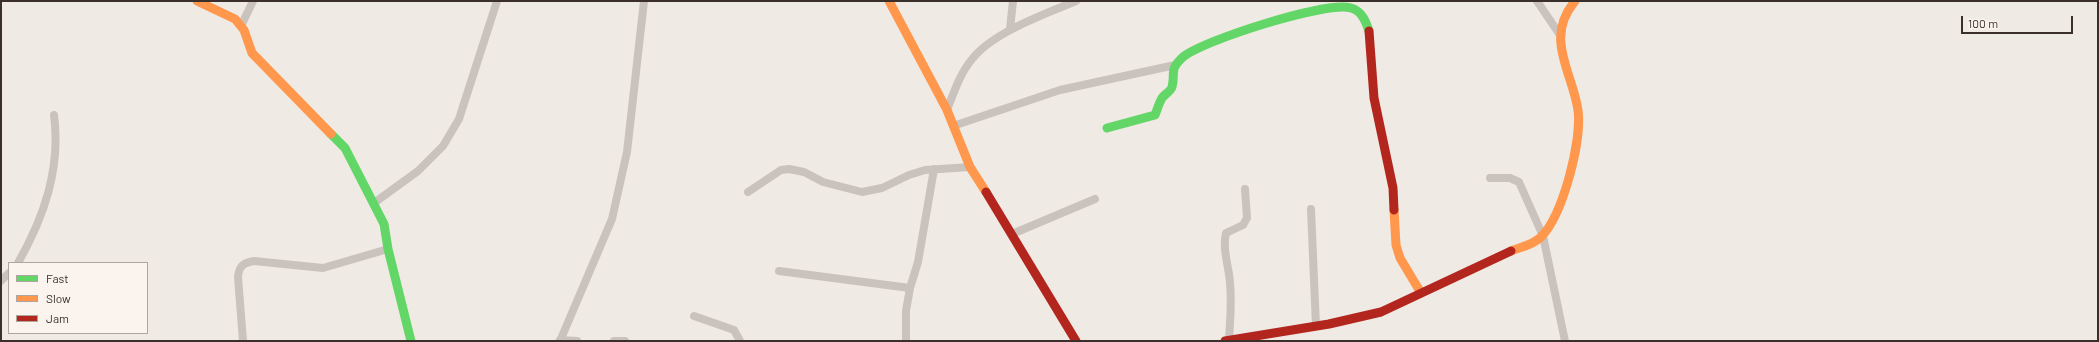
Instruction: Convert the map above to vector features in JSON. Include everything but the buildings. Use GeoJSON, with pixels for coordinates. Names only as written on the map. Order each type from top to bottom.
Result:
{"type":"FeatureCollection","features":[{"type":"Feature","properties":{"kind":"street"},"geometry":{"type":"LineString","coordinates":[[197,1],[235,19],[241,26],[252,53],[345,148],[384,224],[388,249],[411,341]]}},
{"type":"Feature","properties":{"kind":"street"},"geometry":{"type":"LineString","coordinates":[[241,26],[253,1]]}},
{"type":"Feature","properties":{"kind":"street"},"geometry":{"type":"LineString","coordinates":[[374,203],[418,171],[443,146],[459,119],[497,1]]}},
{"type":"Feature","properties":{"kind":"street"},"geometry":{"type":"LineString","coordinates":[[577,341],[560,340],[612,219],[627,152],[644,1]]}},
{"type":"Feature","properties":{"kind":"street"},"geometry":{"type":"LineString","coordinates":[[889,1],[947,110],[970,167],[1076,341]]}},
{"type":"Feature","properties":{"kind":"street"},"geometry":{"type":"LineString","coordinates":[[1010,29],[1013,1]]}},
{"type":"Feature","properties":{"kind":"street"},"geometry":{"type":"LineString","coordinates":[[947,110],[959,79],[972,58],[984,46],[1010,29],[1076,1]]}},
{"type":"Feature","properties":{"kind":"street"},"geometry":{"type":"LineString","coordinates":[[1537,1],[1560,36]]}},
{"type":"Feature","properties":{"kind":"street"},"geometry":{"type":"LineString","coordinates":[[1245,189],[1247,218],[1243,225],[1226,234],[1224,244],[1230,282],[1227,341],[1316,326],[1381,312],[1531,244],[1543,236],[1562,202],[1577,142],[1578,112],[1560,44],[1564,15],[1574,1]]}},
{"type":"Feature","properties":{"kind":"street"},"geometry":{"type":"LineString","coordinates":[[953,126],[1060,90],[1175,65],[1199,48],[1218,39],[1247,30],[1332,8],[1348,6],[1358,10],[1367,25],[1370,34],[1374,98],[1393,188],[1396,245],[1400,258],[1422,293]]}},
{"type":"Feature","properties":{"kind":"street"},"geometry":{"type":"LineString","coordinates":[[1107,128],[1155,115],[1162,97],[1172,88],[1172,71],[1175,65]]}},
{"type":"Feature","properties":{"kind":"street"},"geometry":{"type":"LineString","coordinates":[[19,262],[33,234],[50,189],[57,151],[54,116]]}},
{"type":"Feature","properties":{"kind":"street"},"geometry":{"type":"LineString","coordinates":[[748,192],[781,170],[789,169],[804,172],[823,182],[862,192],[882,188],[909,175],[934,169],[970,167]]}},
{"type":"Feature","properties":{"kind":"street"},"geometry":{"type":"LineString","coordinates":[[906,341],[906,311],[910,288],[918,262],[934,169]]}},
{"type":"Feature","properties":{"kind":"street"},"geometry":{"type":"LineString","coordinates":[[1490,178],[1510,178],[1518,182],[1543,236],[1565,341]]}},
{"type":"Feature","properties":{"kind":"street"},"geometry":{"type":"LineString","coordinates":[[1012,234],[1095,200]]}},
{"type":"Feature","properties":{"kind":"street"},"geometry":{"type":"LineString","coordinates":[[1311,209],[1316,326]]}},
{"type":"Feature","properties":{"kind":"street"},"geometry":{"type":"LineString","coordinates":[[242,341],[238,277],[239,268],[245,262],[254,261],[323,268],[388,249]]}},
{"type":"Feature","properties":{"kind":"street"},"geometry":{"type":"LineString","coordinates":[[779,271],[910,288]]}},
{"type":"Feature","properties":{"kind":"street"},"geometry":{"type":"LineString","coordinates":[[694,316],[734,330],[740,341]]}},
{"type":"Feature","properties":{"kind":"street"},"geometry":{"type":"LineString","coordinates":[[614,341],[625,341]]}},
{"type":"Feature","properties":{"kind":"traffic: fast"},"geometry":{"type":"LineString","coordinates":[[1107,128],[1155,115],[1162,98],[1171,88],[1174,69],[1183,57],[1215,41],[1239,32],[1292,16],[1337,7],[1355,9],[1361,14],[1369,31]]}},
{"type":"Feature","properties":{"kind":"traffic: fast"},"geometry":{"type":"LineString","coordinates":[[331,134],[345,148],[384,224],[388,249],[411,341]]}},
{"type":"Feature","properties":{"kind":"traffic: slow"},"geometry":{"type":"LineString","coordinates":[[197,1],[235,19],[244,30],[252,53],[331,134]]}},
{"type":"Feature","properties":{"kind":"traffic: slow"},"geometry":{"type":"LineString","coordinates":[[889,1],[947,110],[970,167],[986,192]]}},
{"type":"Feature","properties":{"kind":"traffic: slow"},"geometry":{"type":"LineString","coordinates":[[1511,251],[1538,240],[1549,226],[1557,212],[1574,158],[1577,140],[1578,110],[1566,68],[1561,41],[1562,28],[1566,15],[1575,1]]}},
{"type":"Feature","properties":{"kind":"traffic: slow"},"geometry":{"type":"LineString","coordinates":[[1394,210],[1396,245],[1400,258],[1421,293]]}},
{"type":"Feature","properties":{"kind":"traffic: jam"},"geometry":{"type":"LineString","coordinates":[[1369,31],[1374,98],[1393,188],[1394,210]]}},
{"type":"Feature","properties":{"kind":"traffic: jam"},"geometry":{"type":"LineString","coordinates":[[986,192],[1076,341]]}},
{"type":"Feature","properties":{"kind":"traffic: jam"},"geometry":{"type":"LineString","coordinates":[[1225,341],[1329,324],[1381,312],[1511,251]]}}]}
